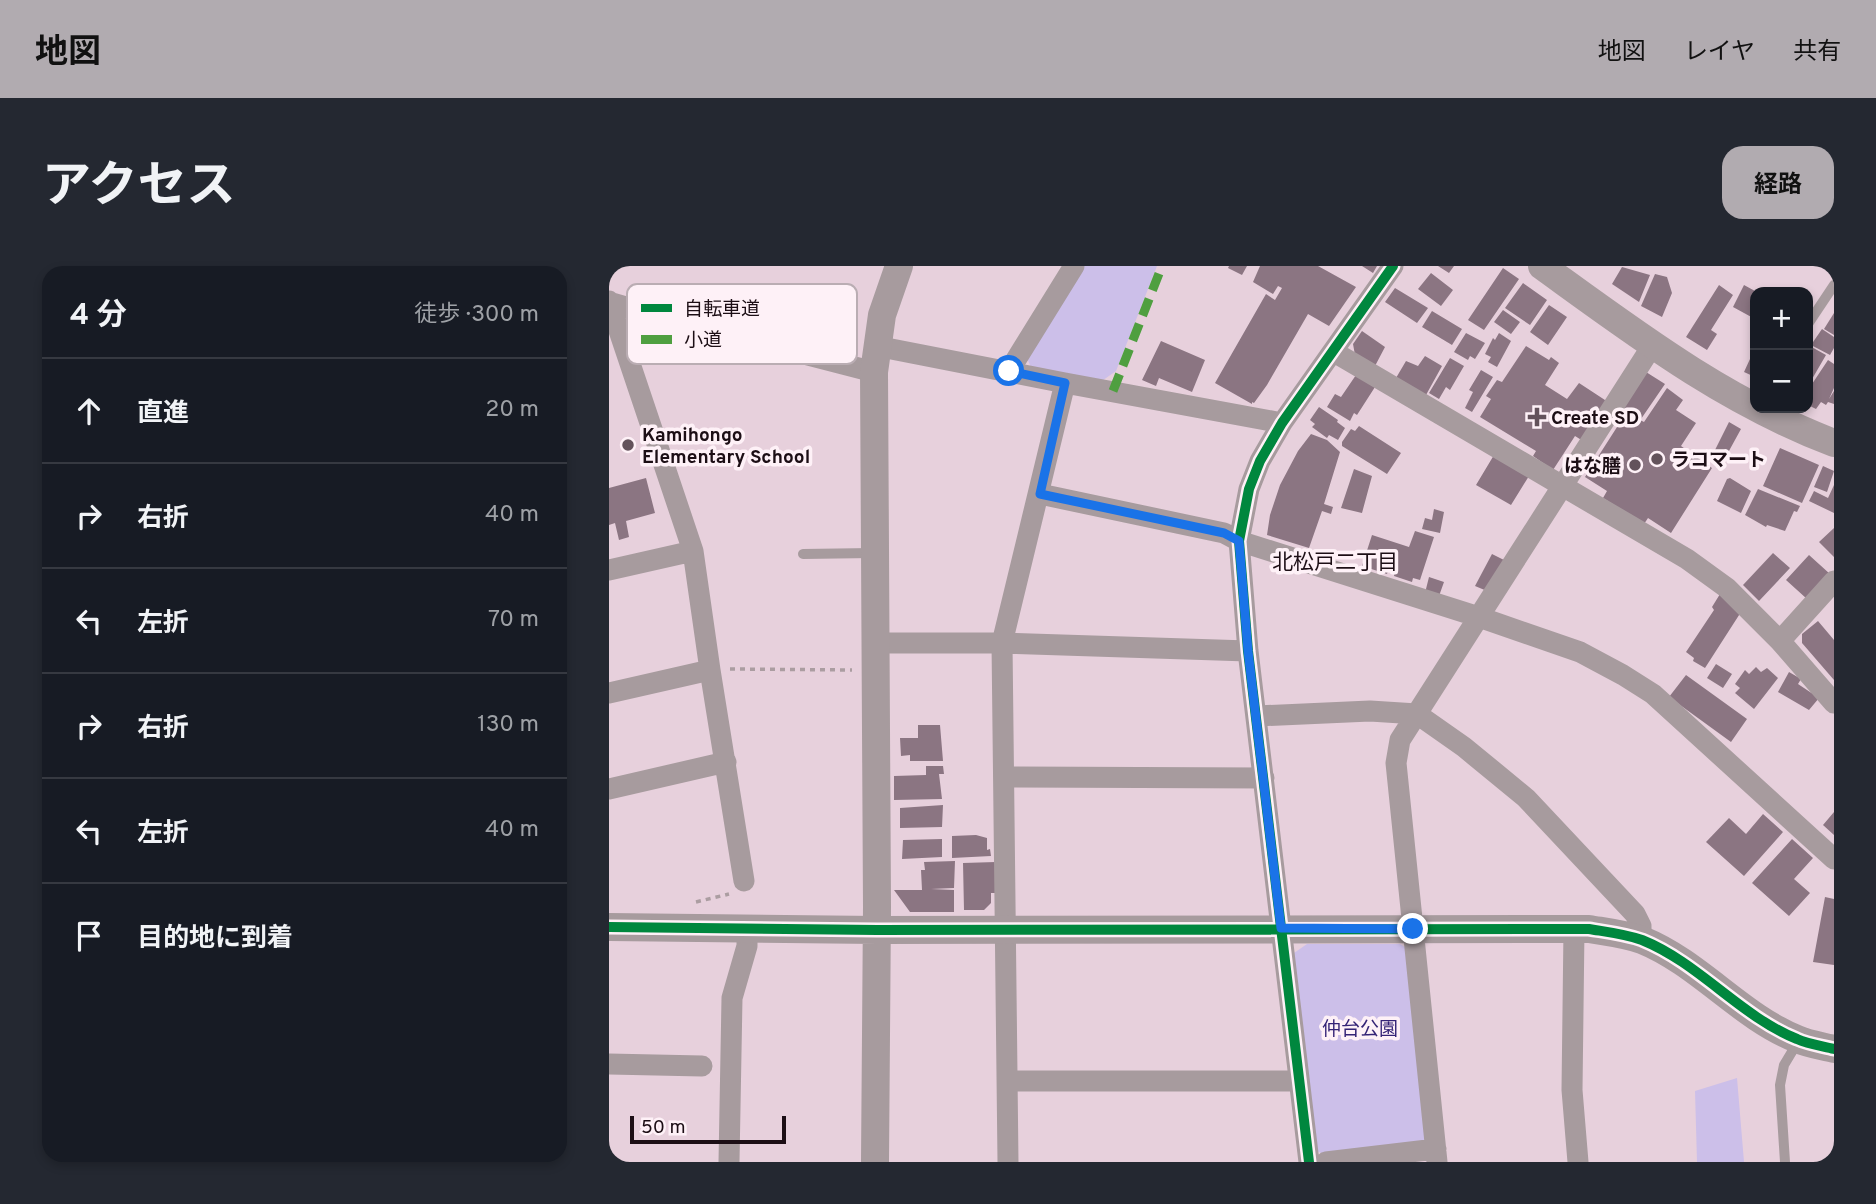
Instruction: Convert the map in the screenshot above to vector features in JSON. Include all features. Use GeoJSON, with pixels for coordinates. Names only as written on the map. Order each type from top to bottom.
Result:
{"type":"FeatureCollection","features":[{"type":"Feature","properties":{"kind":"street"},"geometry":{"type":"LineString","coordinates":[[875,1162],[875,359],[882,315],[899,266]]}},
{"type":"Feature","properties":{"kind":"street"},"geometry":{"type":"LineString","coordinates":[[1009,371],[1074,266]]}},
{"type":"Feature","properties":{"kind":"street"},"geometry":{"type":"LineString","coordinates":[[1309,1162],[1248,651],[1239,541],[1249,489],[1260,461],[1282,423],[1394,266]]}},
{"type":"Feature","properties":{"kind":"street"},"geometry":{"type":"LineString","coordinates":[[1542,266],[1652,346],[1725,393],[1750,405]]}},
{"type":"Feature","properties":{"kind":"street"},"geometry":{"type":"LineString","coordinates":[[609,302],[627,307]]}},
{"type":"Feature","properties":{"kind":"street"},"geometry":{"type":"LineString","coordinates":[[609,302],[627,355]]}},
{"type":"Feature","properties":{"kind":"street"},"geometry":{"type":"LineString","coordinates":[[1326,1162],[1436,1156],[1396,764],[1400,740],[1652,346]]}},
{"type":"Feature","properties":{"kind":"street"},"geometry":{"type":"LineString","coordinates":[[1334,352],[1687,559],[1727,588],[1780,641],[1834,703]]}},
{"type":"Feature","properties":{"kind":"street"},"geometry":{"type":"LineString","coordinates":[[857,356],[1009,371],[1282,423]]}},
{"type":"Feature","properties":{"kind":"street"},"geometry":{"type":"LineString","coordinates":[[630,364],[694,551],[726,762],[738,887]]}},
{"type":"Feature","properties":{"kind":"street"},"geometry":{"type":"LineString","coordinates":[[1008,1162],[1002,643],[1065,383]]}},
{"type":"Feature","properties":{"kind":"street"},"geometry":{"type":"LineString","coordinates":[[1767,413],[1834,443]]}},
{"type":"Feature","properties":{"kind":"street"},"geometry":{"type":"LineString","coordinates":[[1040,494],[1224,533],[1239,541],[1580,652],[1623,674],[1653,694],[1834,859]]}},
{"type":"Feature","properties":{"kind":"street"},"geometry":{"type":"LineString","coordinates":[[609,570],[694,551]]}},
{"type":"Feature","properties":{"kind":"street"},"geometry":{"type":"LineString","coordinates":[[1780,641],[1834,581]]}},
{"type":"Feature","properties":{"kind":"street"},"geometry":{"type":"LineString","coordinates":[[876,643],[1002,643],[1248,651]]}},
{"type":"Feature","properties":{"kind":"street"},"geometry":{"type":"LineString","coordinates":[[609,693],[710,670]]}},
{"type":"Feature","properties":{"kind":"street"},"geometry":{"type":"LineString","coordinates":[[1257,716],[1370,711],[1417,713],[1526,798],[1635,914],[1641,926],[1641,940]]}},
{"type":"Feature","properties":{"kind":"street"},"geometry":{"type":"LineString","coordinates":[[609,789],[726,762]]}},
{"type":"Feature","properties":{"kind":"street"},"geometry":{"type":"LineString","coordinates":[[1004,777],[1264,778]]}},
{"type":"Feature","properties":{"kind":"street"},"geometry":{"type":"LineString","coordinates":[[609,927],[877,930],[1574,929],[1620,934],[1663,950],[1770,1026],[1799,1040],[1834,1049]]}},
{"type":"Feature","properties":{"kind":"street"},"geometry":{"type":"LineString","coordinates":[[729,1162],[732,998],[747,946],[747,928]]}},
{"type":"Feature","properties":{"kind":"street"},"geometry":{"type":"LineString","coordinates":[[1574,929],[1571,1090],[1578,1162]]}},
{"type":"Feature","properties":{"kind":"street"},"geometry":{"type":"LineString","coordinates":[[609,1064],[702,1066]]}},
{"type":"Feature","properties":{"kind":"street"},"geometry":{"type":"LineString","coordinates":[[1008,1082],[1298,1081]]}},
{"type":"Feature","properties":{"kind":"lane"},"geometry":{"type":"LineString","coordinates":[[1813,316],[1834,285]]}},
{"type":"Feature","properties":{"kind":"lane"},"geometry":{"type":"LineString","coordinates":[[803,554],[875,554]]}},
{"type":"Feature","properties":{"kind":"lane"},"geometry":{"type":"LineString","coordinates":[[1785,1162],[1780,1085],[1784,1065],[1799,1040]]}},
{"type":"Feature","properties":{"kind":"path"},"geometry":{"type":"LineString","coordinates":[[746,669],[847,670]]}},
{"type":"Feature","properties":{"kind":"path"},"geometry":{"type":"LineString","coordinates":[[693,903],[738,887]]}},
{"type":"Feature","properties":{"kind":"green space"},"geometry":{"type":"Polygon","coordinates":[[[1084,266],[1157,266],[1116,371],[1099,383],[1032,370],[1027,358],[1084,266]]]}},
{"type":"Feature","properties":{"kind":"green space","name":"仲台公園"},"geometry":{"type":"Polygon","coordinates":[[[1307,944],[1400,944],[1408,949],[1430,1136],[1423,1144],[1327,1156],[1317,1151],[1294,953],[1307,944]]]}},
{"type":"Feature","properties":{"kind":"green space"},"geometry":{"type":"Polygon","coordinates":[[[1737,1078],[1744,1162],[1697,1162],[1695,1091],[1737,1078]]]}},
{"type":"Feature","properties":{"kind":"building"},"geometry":{"type":"Polygon","coordinates":[[[1247,266],[1242,275],[1228,268],[1247,266]]]}},
{"type":"Feature","properties":{"kind":"building"},"geometry":{"type":"Polygon","coordinates":[[[1260,266],[1318,266],[1356,287],[1329,326],[1308,314],[1267,385],[1252,404],[1215,383],[1266,294],[1275,300],[1282,288],[1278,286],[1273,294],[1253,282],[1260,266]]]}},
{"type":"Feature","properties":{"kind":"building"},"geometry":{"type":"Polygon","coordinates":[[[1362,266],[1377,266],[1373,273],[1362,266]]]}},
{"type":"Feature","properties":{"kind":"building"},"geometry":{"type":"Polygon","coordinates":[[[1438,266],[1454,266],[1449,273],[1438,266]]]}},
{"type":"Feature","properties":{"kind":"building"},"geometry":{"type":"Polygon","coordinates":[[[1622,267],[1650,275],[1639,302],[1612,284],[1622,267]]]}},
{"type":"Feature","properties":{"kind":"building"},"geometry":{"type":"Polygon","coordinates":[[[1503,268],[1519,279],[1484,330],[1468,320],[1503,268]]]}},
{"type":"Feature","properties":{"kind":"building"},"geometry":{"type":"Polygon","coordinates":[[[1431,273],[1453,290],[1441,306],[1418,289],[1431,273]]]}},
{"type":"Feature","properties":{"kind":"building"},"geometry":{"type":"Polygon","coordinates":[[[1655,274],[1667,277],[1672,293],[1662,317],[1641,306],[1655,274]]]}},
{"type":"Feature","properties":{"kind":"building"},"geometry":{"type":"Polygon","coordinates":[[[1523,283],[1547,300],[1530,325],[1505,308],[1523,283]]]}},
{"type":"Feature","properties":{"kind":"building"},"geometry":{"type":"Polygon","coordinates":[[[1719,285],[1733,295],[1711,330],[1717,334],[1707,350],[1686,337],[1719,285]]]}},
{"type":"Feature","properties":{"kind":"building"},"geometry":{"type":"Polygon","coordinates":[[[1744,285],[1750,288],[1750,316],[1733,307],[1744,285]]]}},
{"type":"Feature","properties":{"kind":"building"},"geometry":{"type":"Polygon","coordinates":[[[1395,288],[1428,308],[1417,323],[1385,302],[1395,288]]]}},
{"type":"Feature","properties":{"kind":"building"},"geometry":{"type":"Polygon","coordinates":[[[1549,305],[1567,317],[1548,345],[1530,332],[1549,305]]]}},
{"type":"Feature","properties":{"kind":"building"},"geometry":{"type":"Polygon","coordinates":[[[1503,310],[1520,322],[1511,334],[1494,322],[1503,310]]]}},
{"type":"Feature","properties":{"kind":"building"},"geometry":{"type":"Polygon","coordinates":[[[1432,311],[1462,329],[1452,345],[1422,327],[1432,311]]]}},
{"type":"Feature","properties":{"kind":"building"},"geometry":{"type":"Polygon","coordinates":[[[1834,313],[1834,335],[1824,329],[1834,313]]]}},
{"type":"Feature","properties":{"kind":"building"},"geometry":{"type":"Polygon","coordinates":[[[1822,329],[1834,337],[1834,348],[1830,355],[1813,346],[1822,329]]]}},
{"type":"Feature","properties":{"kind":"building"},"geometry":{"type":"Polygon","coordinates":[[[1362,331],[1385,347],[1375,366],[1355,355],[1353,344],[1362,331]]]}},
{"type":"Feature","properties":{"kind":"building"},"geometry":{"type":"Polygon","coordinates":[[[1466,333],[1485,343],[1475,359],[1470,356],[1468,360],[1454,352],[1466,333]]]}},
{"type":"Feature","properties":{"kind":"building"},"geometry":{"type":"Polygon","coordinates":[[[1499,333],[1511,341],[1497,367],[1488,362],[1491,357],[1485,354],[1493,338],[1495,340],[1499,333]]]}},
{"type":"Feature","properties":{"kind":"building"},"geometry":{"type":"Polygon","coordinates":[[[1161,341],[1205,360],[1192,392],[1159,378],[1156,386],[1142,380],[1161,341]]]}},
{"type":"Feature","properties":{"kind":"building"},"geometry":{"type":"Polygon","coordinates":[[[1526,346],[1559,363],[1545,385],[1567,399],[1579,383],[1608,402],[1583,441],[1575,436],[1553,470],[1533,456],[1536,451],[1480,417],[1491,399],[1486,396],[1497,380],[1502,382],[1526,346]]]}},
{"type":"Feature","properties":{"kind":"building"},"geometry":{"type":"Polygon","coordinates":[[[1813,348],[1826,355],[1813,377],[1813,348]]]}},
{"type":"Feature","properties":{"kind":"building"},"geometry":{"type":"Polygon","coordinates":[[[1425,356],[1442,366],[1426,395],[1396,378],[1406,361],[1418,366],[1425,356]]]}},
{"type":"Feature","properties":{"kind":"building"},"geometry":{"type":"Polygon","coordinates":[[[1450,358],[1464,366],[1450,390],[1446,387],[1439,399],[1429,393],[1450,358]]]}},
{"type":"Feature","properties":{"kind":"building"},"geometry":{"type":"Polygon","coordinates":[[[1750,359],[1750,375],[1744,372],[1750,359]]]}},
{"type":"Feature","properties":{"kind":"building"},"geometry":{"type":"Polygon","coordinates":[[[1828,360],[1834,364],[1834,388],[1829,399],[1834,391],[1834,404],[1828,402],[1826,405],[1821,402],[1816,409],[1813,408],[1813,382],[1828,360]]]}},
{"type":"Feature","properties":{"kind":"building"},"geometry":{"type":"Polygon","coordinates":[[[1481,370],[1493,377],[1472,412],[1465,408],[1473,392],[1469,390],[1481,370]]]}},
{"type":"Feature","properties":{"kind":"building"},"geometry":{"type":"Polygon","coordinates":[[[1646,372],[1665,384],[1641,419],[1623,407],[1646,372]]]}},
{"type":"Feature","properties":{"kind":"building"},"geometry":{"type":"Polygon","coordinates":[[[1356,375],[1375,387],[1350,421],[1327,407],[1335,394],[1341,397],[1356,375]]]}},
{"type":"Feature","properties":{"kind":"building"},"geometry":{"type":"Polygon","coordinates":[[[1667,388],[1683,400],[1676,410],[1696,423],[1681,446],[1712,468],[1671,533],[1648,518],[1644,524],[1603,498],[1607,491],[1585,477],[1626,413],[1644,422],[1667,388]]]}},
{"type":"Feature","properties":{"kind":"building"},"geometry":{"type":"Polygon","coordinates":[[[1319,407],[1345,428],[1338,440],[1329,435],[1327,438],[1312,427],[1315,424],[1310,420],[1319,407]]]}},
{"type":"Feature","properties":{"kind":"building"},"geometry":{"type":"Polygon","coordinates":[[[1729,422],[1741,429],[1724,460],[1713,454],[1729,422]]]}},
{"type":"Feature","properties":{"kind":"building"},"geometry":{"type":"Polygon","coordinates":[[[1359,426],[1401,453],[1387,474],[1342,446],[1351,429],[1355,431],[1359,426]]]}},
{"type":"Feature","properties":{"kind":"building"},"geometry":{"type":"Polygon","coordinates":[[[1311,434],[1327,440],[1340,452],[1324,504],[1333,507],[1331,514],[1322,511],[1309,548],[1267,535],[1270,515],[1280,485],[1298,451],[1311,434]]]}},
{"type":"Feature","properties":{"kind":"building"},"geometry":{"type":"Polygon","coordinates":[[[1780,448],[1819,465],[1802,503],[1763,486],[1780,448]]]}},
{"type":"Feature","properties":{"kind":"building"},"geometry":{"type":"Polygon","coordinates":[[[1494,455],[1529,476],[1511,505],[1476,485],[1494,455]]]}},
{"type":"Feature","properties":{"kind":"building"},"geometry":{"type":"Polygon","coordinates":[[[1823,466],[1834,471],[1827,492],[1814,487],[1823,466]]]}},
{"type":"Feature","properties":{"kind":"building"},"geometry":{"type":"Polygon","coordinates":[[[1354,469],[1372,476],[1362,513],[1341,508],[1354,469]]]}},
{"type":"Feature","properties":{"kind":"building"},"geometry":{"type":"Polygon","coordinates":[[[646,478],[655,513],[626,521],[629,537],[619,540],[615,523],[609,525],[609,488],[646,478]]]}},
{"type":"Feature","properties":{"kind":"building"},"geometry":{"type":"Polygon","coordinates":[[[1730,478],[1751,491],[1741,513],[1717,501],[1727,479],[1730,478]]]}},
{"type":"Feature","properties":{"kind":"building"},"geometry":{"type":"Polygon","coordinates":[[[1834,485],[1834,513],[1809,501],[1814,491],[1828,498],[1834,485]]]}},
{"type":"Feature","properties":{"kind":"building"},"geometry":{"type":"Polygon","coordinates":[[[1758,489],[1800,506],[1797,512],[1794,511],[1785,531],[1767,525],[1766,527],[1745,515],[1758,489]]]}},
{"type":"Feature","properties":{"kind":"building"},"geometry":{"type":"Polygon","coordinates":[[[1434,509],[1444,512],[1440,533],[1422,529],[1425,518],[1432,520],[1434,509]]]}},
{"type":"Feature","properties":{"kind":"building"},"geometry":{"type":"Polygon","coordinates":[[[1834,528],[1834,557],[1819,542],[1834,528]]]}},
{"type":"Feature","properties":{"kind":"building"},"geometry":{"type":"Polygon","coordinates":[[[1415,531],[1434,537],[1420,580],[1413,578],[1412,582],[1394,576],[1395,569],[1389,567],[1387,574],[1362,566],[1372,535],[1409,547],[1415,531]]]}},
{"type":"Feature","properties":{"kind":"building"},"geometry":{"type":"Polygon","coordinates":[[[1773,553],[1790,568],[1759,601],[1743,585],[1773,553]]]}},
{"type":"Feature","properties":{"kind":"building"},"geometry":{"type":"Polygon","coordinates":[[[1492,554],[1504,560],[1487,591],[1475,586],[1492,554]]]}},
{"type":"Feature","properties":{"kind":"building"},"geometry":{"type":"Polygon","coordinates":[[[1809,555],[1830,574],[1807,599],[1786,580],[1809,555]]]}},
{"type":"Feature","properties":{"kind":"building"},"geometry":{"type":"Polygon","coordinates":[[[1429,577],[1444,582],[1439,596],[1425,593],[1429,577]]]}},
{"type":"Feature","properties":{"kind":"building"},"geometry":{"type":"Polygon","coordinates":[[[1720,594],[1741,612],[1705,668],[1693,661],[1694,658],[1686,652],[1714,610],[1712,607],[1720,594]]]}},
{"type":"Feature","properties":{"kind":"building"},"geometry":{"type":"Polygon","coordinates":[[[1818,621],[1834,640],[1834,680],[1802,643],[1802,634],[1818,621]]]}},
{"type":"Feature","properties":{"kind":"building"},"geometry":{"type":"Polygon","coordinates":[[[1716,664],[1732,674],[1723,688],[1707,678],[1716,664]]]}},
{"type":"Feature","properties":{"kind":"building"},"geometry":{"type":"Polygon","coordinates":[[[1756,667],[1761,672],[1767,668],[1778,678],[1754,709],[1735,693],[1740,688],[1735,684],[1745,670],[1749,674],[1756,667]]]}},
{"type":"Feature","properties":{"kind":"building"},"geometry":{"type":"Polygon","coordinates":[[[1789,672],[1801,679],[1798,684],[1819,698],[1809,710],[1778,692],[1789,672]]]}},
{"type":"Feature","properties":{"kind":"building"},"geometry":{"type":"Polygon","coordinates":[[[1686,675],[1747,719],[1731,742],[1669,697],[1686,675]]]}},
{"type":"Feature","properties":{"kind":"building"},"geometry":{"type":"Polygon","coordinates":[[[918,725],[940,725],[943,761],[910,761],[910,755],[901,756],[900,738],[918,738],[918,725]]]}},
{"type":"Feature","properties":{"kind":"building"},"geometry":{"type":"Polygon","coordinates":[[[926,766],[943,766],[944,774],[939,774],[942,799],[894,800],[894,776],[926,775],[926,766]]]}},
{"type":"Feature","properties":{"kind":"building"},"geometry":{"type":"Polygon","coordinates":[[[943,805],[942,827],[900,828],[900,808],[943,805]]]}},
{"type":"Feature","properties":{"kind":"building"},"geometry":{"type":"Polygon","coordinates":[[[1834,812],[1834,835],[1823,825],[1834,812]]]}},
{"type":"Feature","properties":{"kind":"building"},"geometry":{"type":"Polygon","coordinates":[[[1763,814],[1783,832],[1744,876],[1706,842],[1729,818],[1746,834],[1763,814]]]}},
{"type":"Feature","properties":{"kind":"building"},"geometry":{"type":"Polygon","coordinates":[[[976,835],[987,838],[987,850],[990,849],[991,856],[952,858],[952,836],[976,835]]]}},
{"type":"Feature","properties":{"kind":"building"},"geometry":{"type":"Polygon","coordinates":[[[942,839],[942,857],[902,859],[903,840],[942,839]]]}},
{"type":"Feature","properties":{"kind":"building"},"geometry":{"type":"Polygon","coordinates":[[[1792,839],[1813,858],[1794,879],[1810,893],[1789,916],[1752,883],[1792,839]]]}},
{"type":"Feature","properties":{"kind":"building"},"geometry":{"type":"Polygon","coordinates":[[[955,861],[954,888],[931,889],[954,890],[954,912],[910,912],[894,890],[922,890],[921,870],[925,870],[924,862],[955,861]]]}},
{"type":"Feature","properties":{"kind":"building"},"geometry":{"type":"Polygon","coordinates":[[[996,862],[995,893],[991,893],[991,903],[984,910],[964,910],[963,863],[996,862]]]}},
{"type":"Feature","properties":{"kind":"building"},"geometry":{"type":"Polygon","coordinates":[[[1825,897],[1834,899],[1834,965],[1813,962],[1825,897]]]}},
{"type":"Feature","properties":{"kind":"marked path"},"geometry":{"type":"LineString","coordinates":[[1113,391],[1162,266]]}},
{"type":"Feature","properties":{"kind":"cycle path"},"geometry":{"type":"LineString","coordinates":[[1309,1162],[1248,651],[1239,541],[1249,489],[1260,461],[1282,423],[1393,266]]}},
{"type":"Feature","properties":{"kind":"cycle path"},"geometry":{"type":"LineString","coordinates":[[609,927],[877,930],[1589,929],[1636,938],[1663,950],[1776,1029],[1801,1041],[1834,1049]]}},
{"type":"Feature","properties":{"kind":"place","name":"Create SD"},"geometry":{"type":"Point","coordinates":[1537,417]}},
{"type":"Feature","properties":{"kind":"place","name":"Kamihongo Elementary School"},"geometry":{"type":"Point","coordinates":[628,445]}},
{"type":"Feature","properties":{"kind":"place","name":"ラコマート"},"geometry":{"type":"Point","coordinates":[1657,459]}},
{"type":"Feature","properties":{"kind":"place","name":"はな膳"},"geometry":{"type":"Point","coordinates":[1635,465]}},
{"type":"Feature","properties":{"kind":"district","name":"北松戸二丁目"},"geometry":{"type":"Point","coordinates":[1335,562]}},
{"type":"Feature","properties":{"kind":"route"},"geometry":{"type":"LineString","coordinates":[[1009,371],[1065,383],[1040,494],[1224,533],[1239,541],[1248,651],[1281,928],[1413,929]]}}]}
